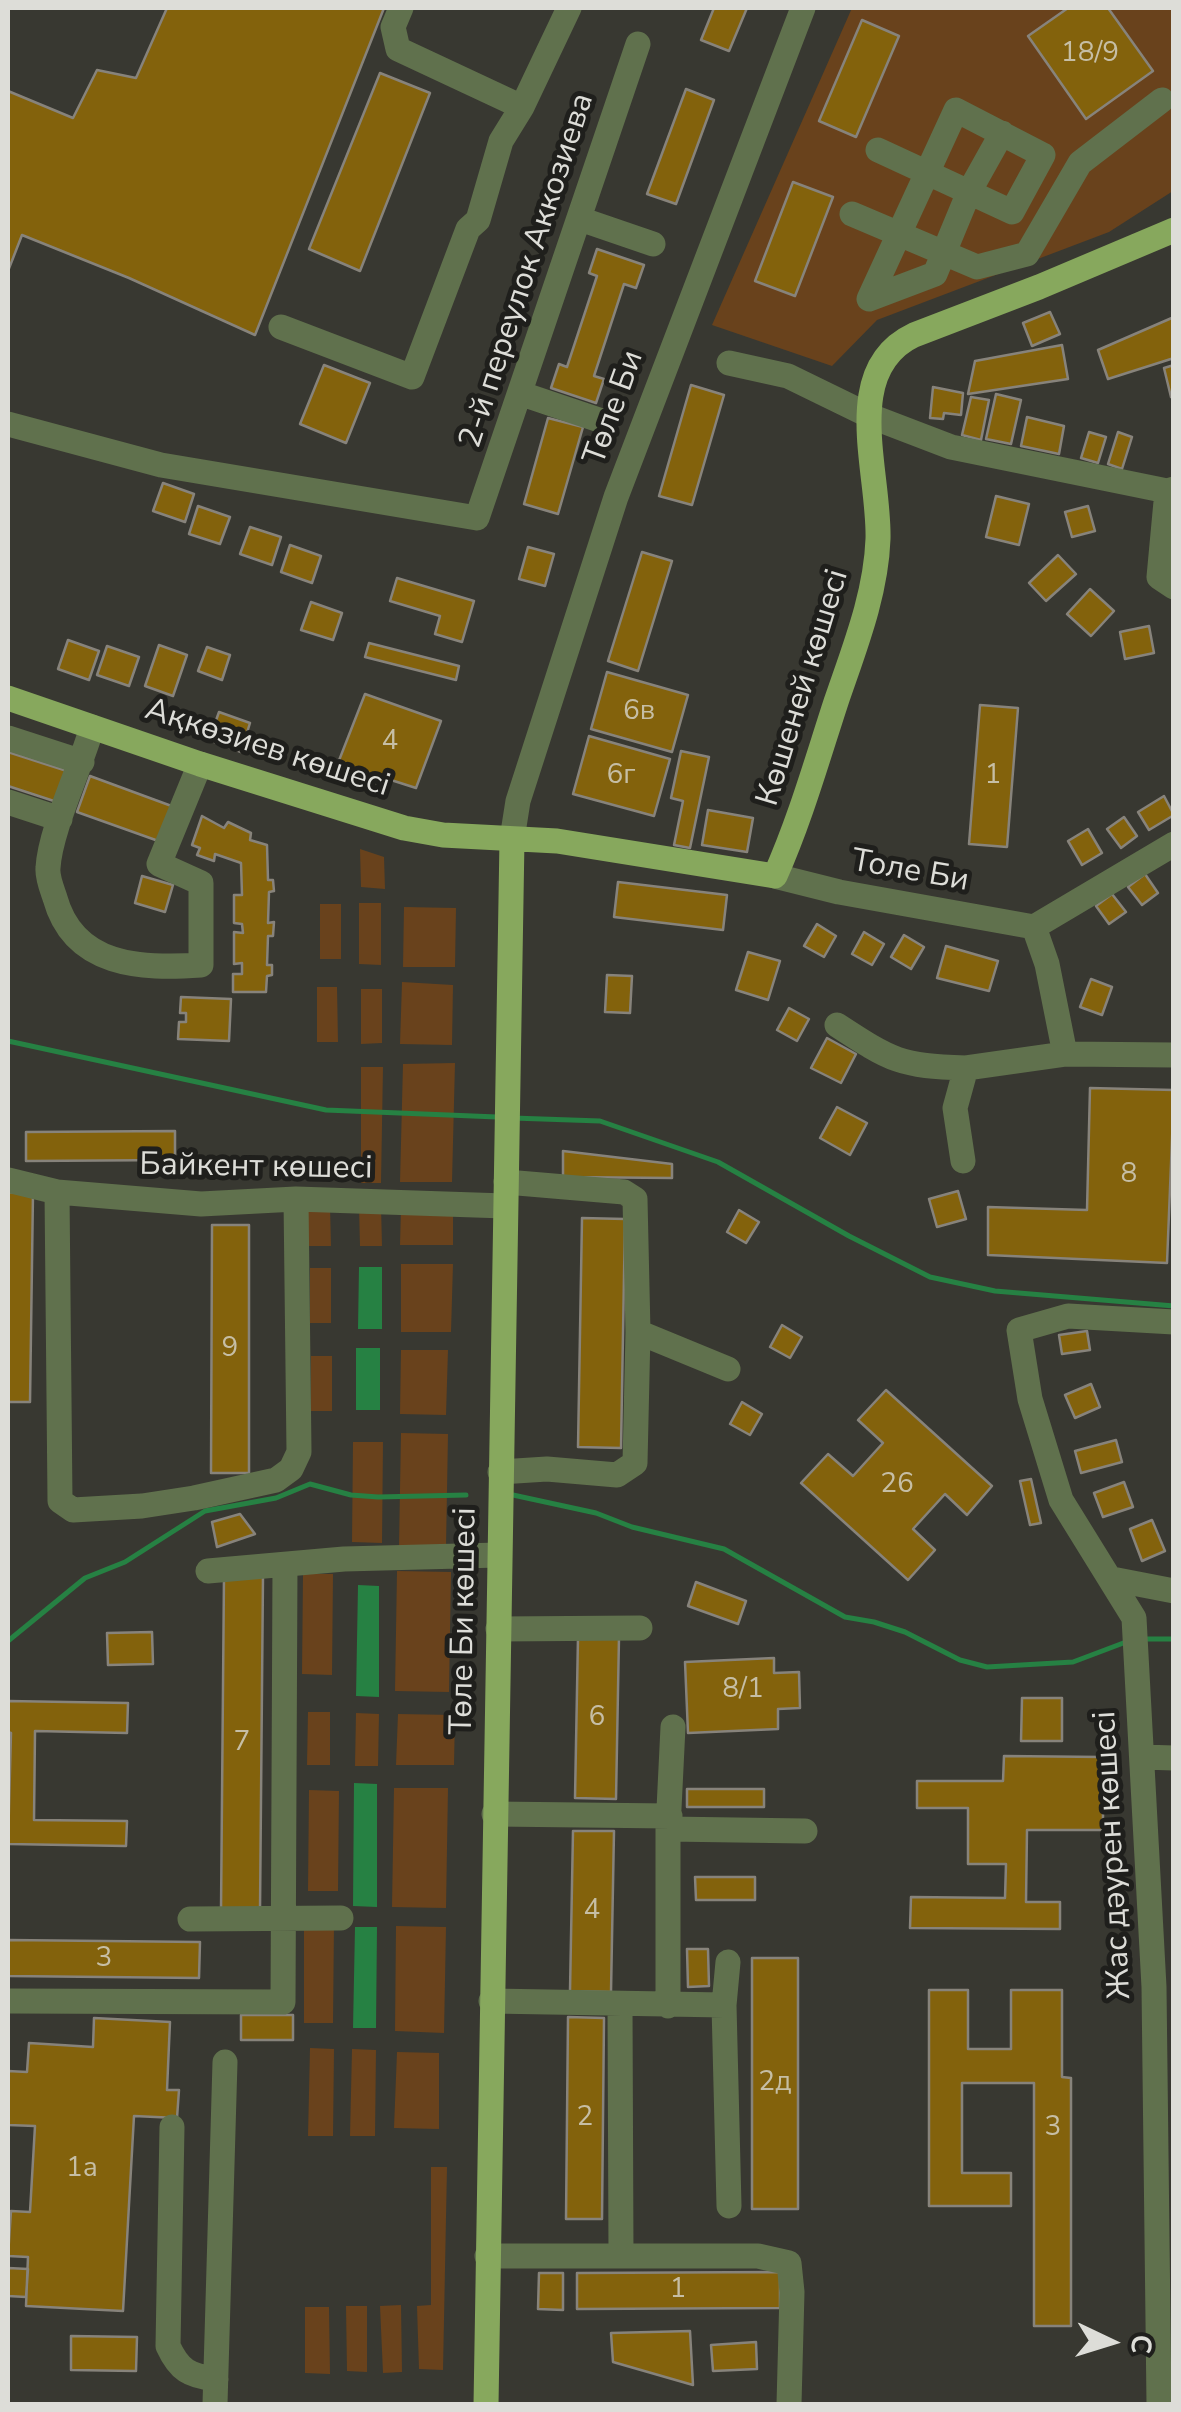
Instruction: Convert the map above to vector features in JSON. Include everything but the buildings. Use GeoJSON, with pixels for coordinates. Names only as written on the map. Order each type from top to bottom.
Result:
{"type":"FeatureCollection","features":[{"type":"Feature","properties":{"kind":"main road","name":"Көшеней көшесі"},"geometry":{"type":"LineString","coordinates":[[774,876],[792,838],[860,632],[878,560],[879,510],[870,416],[870,389],[877,367],[897,343],[1174,230]]}},
{"type":"Feature","properties":{"kind":"main road","name":"Ақкөзиев көшесі"},"geometry":{"type":"LineString","coordinates":[[8,698],[404,828],[443,835],[557,842],[774,876]]}},
{"type":"Feature","properties":{"kind":"main road","name":"Төле Би көшесі"},"geometry":{"type":"LineString","coordinates":[[486,2404],[512,839]]}},
{"type":"Feature","properties":{"kind":"street"},"geometry":{"type":"LineString","coordinates":[[400,8],[393,27],[398,49],[522,107]]}},
{"type":"Feature","properties":{"kind":"street"},"geometry":{"type":"LineString","coordinates":[[281,326],[412,377],[468,229],[478,220],[502,141],[569,8]]}},
{"type":"Feature","properties":{"kind":"street","name":"Төле Би"},"geometry":{"type":"LineString","coordinates":[[512,839],[518,801],[616,497],[803,8]]}},
{"type":"Feature","properties":{"kind":"street","name":"2-й переулок Аккозиева"},"geometry":{"type":"LineString","coordinates":[[8,424],[161,465],[478,518],[638,44]]}},
{"type":"Feature","properties":{"kind":"street"},"geometry":{"type":"LineString","coordinates":[[852,214],[976,267],[1027,254],[1080,164],[1162,100]]}},
{"type":"Feature","properties":{"kind":"street"},"geometry":{"type":"LineString","coordinates":[[878,150],[929,173],[969,192],[1012,212],[1044,155],[956,110],[929,173],[869,299],[935,274],[969,192],[1002,134]]}},
{"type":"Feature","properties":{"kind":"street"},"geometry":{"type":"LineString","coordinates":[[580,219],[653,244]]}},
{"type":"Feature","properties":{"kind":"street"},"geometry":{"type":"LineString","coordinates":[[1027,254],[1039,288]]}},
{"type":"Feature","properties":{"kind":"street"},"geometry":{"type":"LineString","coordinates":[[729,363],[788,376],[870,416],[952,447],[1170,490],[1159,577],[1174,587]]}},
{"type":"Feature","properties":{"kind":"street"},"geometry":{"type":"LineString","coordinates":[[522,394],[606,422]]}},
{"type":"Feature","properties":{"kind":"street"},"geometry":{"type":"LineString","coordinates":[[92,727],[47,870],[62,921],[100,956],[157,968],[202,965],[201,883],[159,864],[200,764]]}},
{"type":"Feature","properties":{"kind":"street"},"geometry":{"type":"LineString","coordinates":[[8,738],[82,762]]}},
{"type":"Feature","properties":{"kind":"street"},"geometry":{"type":"LineString","coordinates":[[8,802],[60,819]]}},
{"type":"Feature","properties":{"kind":"street"},"geometry":{"type":"LineString","coordinates":[[1064,1054],[1047,964],[1034,927],[1174,844]]}},
{"type":"Feature","properties":{"kind":"street","name":"Толе Би"},"geometry":{"type":"LineString","coordinates":[[774,876],[839,892],[1034,927]]}},
{"type":"Feature","properties":{"kind":"street"},"geometry":{"type":"LineString","coordinates":[[838,1025],[888,1058],[921,1067],[966,1068],[1064,1054],[1174,1055]]}},
{"type":"Feature","properties":{"kind":"street"},"geometry":{"type":"LineString","coordinates":[[963,1161],[955,1108],[966,1068]]}},
{"type":"Feature","properties":{"kind":"street","name":"Байкент көшесі"},"geometry":{"type":"LineString","coordinates":[[8,1180],[57,1192],[201,1204],[624,1192],[635,1199],[638,1332]]}},
{"type":"Feature","properties":{"kind":"street"},"geometry":{"type":"LineString","coordinates":[[57,1192],[60,1501],[73,1510],[194,1498],[276,1480],[290,1469],[299,1452],[296,1199]]}},
{"type":"Feature","properties":{"kind":"street","name":"Жас дәурен көшесі"},"geometry":{"type":"LineString","coordinates":[[1159,2404],[1164,1988],[1142,1757],[1134,1618],[1061,1500],[1030,1398],[1019,1330],[1068,1316],[1174,1322]]}},
{"type":"Feature","properties":{"kind":"street"},"geometry":{"type":"LineString","coordinates":[[500,1472],[547,1469],[618,1474],[635,1462],[638,1332],[728,1369]]}},
{"type":"Feature","properties":{"kind":"street"},"geometry":{"type":"LineString","coordinates":[[208,1571],[344,1559],[499,1555]]}},
{"type":"Feature","properties":{"kind":"street"},"geometry":{"type":"LineString","coordinates":[[8,2001],[283,2002],[286,1564]]}},
{"type":"Feature","properties":{"kind":"street"},"geometry":{"type":"LineString","coordinates":[[1112,1579],[1174,1590]]}},
{"type":"Feature","properties":{"kind":"street"},"geometry":{"type":"LineString","coordinates":[[1116,1607],[1132,1674]]}},
{"type":"Feature","properties":{"kind":"street"},"geometry":{"type":"LineString","coordinates":[[498,1629],[640,1628]]}},
{"type":"Feature","properties":{"kind":"street"},"geometry":{"type":"LineString","coordinates":[[668,2006],[673,1727]]}},
{"type":"Feature","properties":{"kind":"street"},"geometry":{"type":"LineString","coordinates":[[1142,1757],[1174,1758]]}},
{"type":"Feature","properties":{"kind":"street"},"geometry":{"type":"LineString","coordinates":[[494,1814],[805,1831]]}},
{"type":"Feature","properties":{"kind":"street"},"geometry":{"type":"LineString","coordinates":[[190,1919],[341,1918]]}},
{"type":"Feature","properties":{"kind":"street"},"geometry":{"type":"LineString","coordinates":[[728,1962],[724,2006],[730,2206]]}},
{"type":"Feature","properties":{"kind":"street"},"geometry":{"type":"LineString","coordinates":[[491,2001],[724,2006]]}},
{"type":"Feature","properties":{"kind":"street"},"geometry":{"type":"LineString","coordinates":[[620,2005],[622,2256]]}},
{"type":"Feature","properties":{"kind":"street"},"geometry":{"type":"LineString","coordinates":[[215,2392],[225,2062]]}},
{"type":"Feature","properties":{"kind":"street"},"geometry":{"type":"LineString","coordinates":[[172,2127],[168,2346],[177,2366],[215,2392]]}},
{"type":"Feature","properties":{"kind":"street"},"geometry":{"type":"LineString","coordinates":[[487,2256],[758,2256],[789,2263],[789,2404]]}},
{"type":"Feature","properties":{"kind":"shaded area"},"geometry":{"type":"Polygon","coordinates":[[[852,8],[1173,8],[1173,191],[1109,232],[877,320],[832,366],[712,325],[852,8]]]}},
{"type":"Feature","properties":{"kind":"shaded area"},"geometry":{"type":"Polygon","coordinates":[[[360,849],[384,857],[385,889],[361,887],[360,849]]]}},
{"type":"Feature","properties":{"kind":"shaded area"},"geometry":{"type":"Polygon","coordinates":[[[359,903],[381,903],[381,965],[359,964],[359,903]]]}},
{"type":"Feature","properties":{"kind":"shaded area"},"geometry":{"type":"Polygon","coordinates":[[[320,904],[341,904],[341,959],[320,959],[320,904]]]}},
{"type":"Feature","properties":{"kind":"shaded area"},"geometry":{"type":"Polygon","coordinates":[[[404,907],[456,908],[455,967],[403,967],[404,907]]]}},
{"type":"Feature","properties":{"kind":"shaded area"},"geometry":{"type":"Polygon","coordinates":[[[402,982],[453,985],[452,1045],[400,1044],[402,982]]]}},
{"type":"Feature","properties":{"kind":"shaded area"},"geometry":{"type":"Polygon","coordinates":[[[317,987],[337,987],[338,1042],[317,1042],[317,987]]]}},
{"type":"Feature","properties":{"kind":"shaded area"},"geometry":{"type":"Polygon","coordinates":[[[361,989],[382,989],[382,1043],[361,1044],[361,989]]]}},
{"type":"Feature","properties":{"kind":"shaded area"},"geometry":{"type":"Polygon","coordinates":[[[455,1063],[452,1182],[400,1182],[403,1064],[455,1063]]]}},
{"type":"Feature","properties":{"kind":"shaded area"},"geometry":{"type":"Polygon","coordinates":[[[361,1067],[383,1067],[381,1183],[361,1183],[361,1067]]]}},
{"type":"Feature","properties":{"kind":"shaded area"},"geometry":{"type":"Polygon","coordinates":[[[307,1206],[330,1206],[331,1246],[308,1246],[307,1206]]]}},
{"type":"Feature","properties":{"kind":"shaded area"},"geometry":{"type":"Polygon","coordinates":[[[359,1206],[381,1206],[382,1246],[360,1246],[359,1206]]]}},
{"type":"Feature","properties":{"kind":"shaded area"},"geometry":{"type":"Polygon","coordinates":[[[401,1208],[453,1208],[453,1245],[400,1245],[401,1208]]]}},
{"type":"Feature","properties":{"kind":"shaded area"},"geometry":{"type":"Polygon","coordinates":[[[401,1264],[453,1264],[451,1332],[401,1332],[401,1264]]]}},
{"type":"Feature","properties":{"kind":"shaded area"},"geometry":{"type":"Polygon","coordinates":[[[359,1267],[382,1267],[382,1329],[358,1329],[359,1267]]]}},
{"type":"Feature","properties":{"kind":"shaded area"},"geometry":{"type":"Polygon","coordinates":[[[310,1268],[331,1268],[331,1323],[310,1323],[310,1268]]]}},
{"type":"Feature","properties":{"kind":"shaded area"},"geometry":{"type":"Polygon","coordinates":[[[356,1348],[380,1348],[380,1410],[356,1410],[356,1348]]]}},
{"type":"Feature","properties":{"kind":"shaded area"},"geometry":{"type":"Polygon","coordinates":[[[401,1350],[448,1350],[446,1415],[400,1414],[401,1350]]]}},
{"type":"Feature","properties":{"kind":"shaded area"},"geometry":{"type":"Polygon","coordinates":[[[311,1356],[332,1356],[332,1411],[311,1411],[311,1356]]]}},
{"type":"Feature","properties":{"kind":"shaded area"},"geometry":{"type":"Polygon","coordinates":[[[401,1433],[448,1434],[446,1547],[399,1546],[401,1433]]]}},
{"type":"Feature","properties":{"kind":"shaded area"},"geometry":{"type":"Polygon","coordinates":[[[353,1442],[383,1442],[382,1543],[352,1542],[353,1442]]]}},
{"type":"Feature","properties":{"kind":"shaded area"},"geometry":{"type":"Polygon","coordinates":[[[397,1571],[451,1572],[449,1692],[395,1691],[397,1571]]]}},
{"type":"Feature","properties":{"kind":"shaded area"},"geometry":{"type":"Polygon","coordinates":[[[303,1574],[333,1574],[332,1675],[302,1674],[303,1574]]]}},
{"type":"Feature","properties":{"kind":"shaded area"},"geometry":{"type":"Polygon","coordinates":[[[358,1585],[379,1586],[379,1697],[356,1696],[358,1585]]]}},
{"type":"Feature","properties":{"kind":"shaded area"},"geometry":{"type":"Polygon","coordinates":[[[308,1712],[330,1712],[330,1765],[307,1765],[308,1712]]]}},
{"type":"Feature","properties":{"kind":"shaded area"},"geometry":{"type":"Polygon","coordinates":[[[356,1713],[379,1714],[378,1766],[355,1766],[356,1713]]]}},
{"type":"Feature","properties":{"kind":"shaded area"},"geometry":{"type":"Polygon","coordinates":[[[398,1714],[455,1715],[454,1765],[396,1765],[398,1714]]]}},
{"type":"Feature","properties":{"kind":"shaded area"},"geometry":{"type":"Polygon","coordinates":[[[354,1783],[377,1784],[377,1907],[353,1906],[354,1783]]]}},
{"type":"Feature","properties":{"kind":"shaded area"},"geometry":{"type":"Polygon","coordinates":[[[394,1788],[448,1788],[446,1908],[392,1907],[394,1788]]]}},
{"type":"Feature","properties":{"kind":"shaded area"},"geometry":{"type":"Polygon","coordinates":[[[309,1790],[339,1791],[338,1891],[308,1891],[309,1790]]]}},
{"type":"Feature","properties":{"kind":"shaded area"},"geometry":{"type":"Polygon","coordinates":[[[304,1922],[334,1922],[333,2023],[304,2023],[304,1922]]]}},
{"type":"Feature","properties":{"kind":"shaded area"},"geometry":{"type":"Polygon","coordinates":[[[396,1926],[446,1927],[444,2033],[395,2031],[396,1926]]]}},
{"type":"Feature","properties":{"kind":"shaded area"},"geometry":{"type":"Polygon","coordinates":[[[355,1927],[377,1927],[376,2028],[353,2028],[355,1927]]]}},
{"type":"Feature","properties":{"kind":"shaded area"},"geometry":{"type":"Polygon","coordinates":[[[310,2048],[334,2049],[333,2136],[308,2136],[310,2048]]]}},
{"type":"Feature","properties":{"kind":"shaded area"},"geometry":{"type":"Polygon","coordinates":[[[352,2049],[376,2050],[375,2136],[350,2136],[352,2049]]]}},
{"type":"Feature","properties":{"kind":"shaded area"},"geometry":{"type":"Polygon","coordinates":[[[397,2052],[439,2053],[439,2129],[394,2128],[397,2052]]]}},
{"type":"Feature","properties":{"kind":"shaded area"},"geometry":{"type":"Polygon","coordinates":[[[431,2167],[447,2167],[443,2370],[419,2369],[417,2306],[431,2305],[431,2167]]]}},
{"type":"Feature","properties":{"kind":"shaded area"},"geometry":{"type":"Polygon","coordinates":[[[401,2305],[402,2372],[383,2373],[380,2306],[401,2305]]]}},
{"type":"Feature","properties":{"kind":"shaded area"},"geometry":{"type":"Polygon","coordinates":[[[346,2306],[367,2306],[367,2372],[347,2371],[346,2306]]]}},
{"type":"Feature","properties":{"kind":"shaded area"},"geometry":{"type":"Polygon","coordinates":[[[305,2307],[329,2307],[330,2374],[305,2373],[305,2307]]]}},
{"type":"Feature","properties":{"kind":"waterway"},"geometry":{"type":"LineString","coordinates":[[8,1041],[326,1110],[497,1117]]}},
{"type":"Feature","properties":{"kind":"waterway"},"geometry":{"type":"LineString","coordinates":[[513,1118],[600,1121],[718,1162],[930,1277],[995,1291],[1174,1306]]}},
{"type":"Feature","properties":{"kind":"waterway"},"geometry":{"type":"LineString","coordinates":[[8,1641],[85,1578],[125,1562],[205,1511],[276,1498],[310,1484],[351,1495],[378,1497],[466,1495]]}},
{"type":"Feature","properties":{"kind":"waterway"},"geometry":{"type":"LineString","coordinates":[[513,1495],[596,1513],[632,1527],[724,1549],[845,1617],[905,1632],[960,1660],[987,1667],[1073,1662],[1126,1642]]}},
{"type":"Feature","properties":{"kind":"waterway"},"geometry":{"type":"LineString","coordinates":[[1142,1639],[1174,1639]]}}]}
